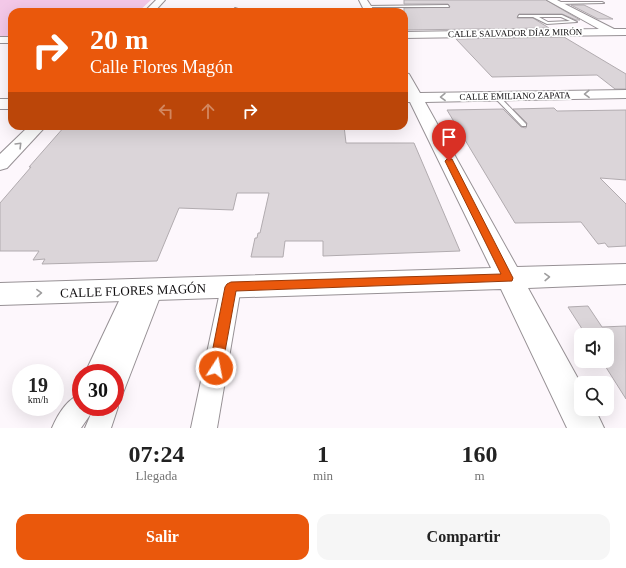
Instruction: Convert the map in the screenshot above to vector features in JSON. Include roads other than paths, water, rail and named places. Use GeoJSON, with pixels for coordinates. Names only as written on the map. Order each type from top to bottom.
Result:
{"type":"FeatureCollection","features":[{"type":"Feature","properties":{"kind":"street"},"geometry":{"type":"LineString","coordinates":[[153,8],[161,0]]}},
{"type":"Feature","properties":{"kind":"street"},"geometry":{"type":"LineString","coordinates":[[554,2],[626,39]]}},
{"type":"Feature","properties":{"kind":"street","name":"CALLE SALVADOR DÍAZ MIRÓN"},"geometry":{"type":"LineString","coordinates":[[408,35],[626,32]]}},
{"type":"Feature","properties":{"kind":"street","name":"CALLE EMILIANO ZAPATA"},"geometry":{"type":"LineString","coordinates":[[408,91],[496,96],[626,94]]}},
{"type":"Feature","properties":{"kind":"street"},"geometry":{"type":"LineString","coordinates":[[408,93],[449,161],[586,428]]}},
{"type":"Feature","properties":{"kind":"street"},"geometry":{"type":"LineString","coordinates":[[0,164],[34,130]]}},
{"type":"Feature","properties":{"kind":"street","name":"CALLE FLORES MAGÓN"},"geometry":{"type":"LineString","coordinates":[[0,294],[626,274]]}},
{"type":"Feature","properties":{"kind":"street"},"geometry":{"type":"LineString","coordinates":[[204,428],[231,287]]}},
{"type":"Feature","properties":{"kind":"street"},"geometry":{"type":"LineString","coordinates":[[102,364],[143,289]]}},
{"type":"Feature","properties":{"kind":"street"},"geometry":{"type":"LineString","coordinates":[[121,364],[143,289]]}},
{"type":"Feature","properties":{"kind":"street"},"geometry":{"type":"LineString","coordinates":[[65,428],[74,416]]}},
{"type":"Feature","properties":{"kind":"street"},"geometry":{"type":"LineString","coordinates":[[98,428],[103,416]]}},
{"type":"Feature","properties":{"kind":"lane"},"geometry":{"type":"LineString","coordinates":[[554,2],[602,3]]}},
{"type":"Feature","properties":{"kind":"lane"},"geometry":{"type":"LineString","coordinates":[[367,6],[448,6]]}},
{"type":"Feature","properties":{"kind":"lane"},"geometry":{"type":"LineString","coordinates":[[519,16],[534,16],[562,16],[575,22],[547,23],[534,16]]}},
{"type":"Feature","properties":{"kind":"lane"},"geometry":{"type":"LineString","coordinates":[[570,19],[587,19]]}},
{"type":"Feature","properties":{"kind":"lane"},"geometry":{"type":"LineString","coordinates":[[496,96],[524,125]]}}]}
